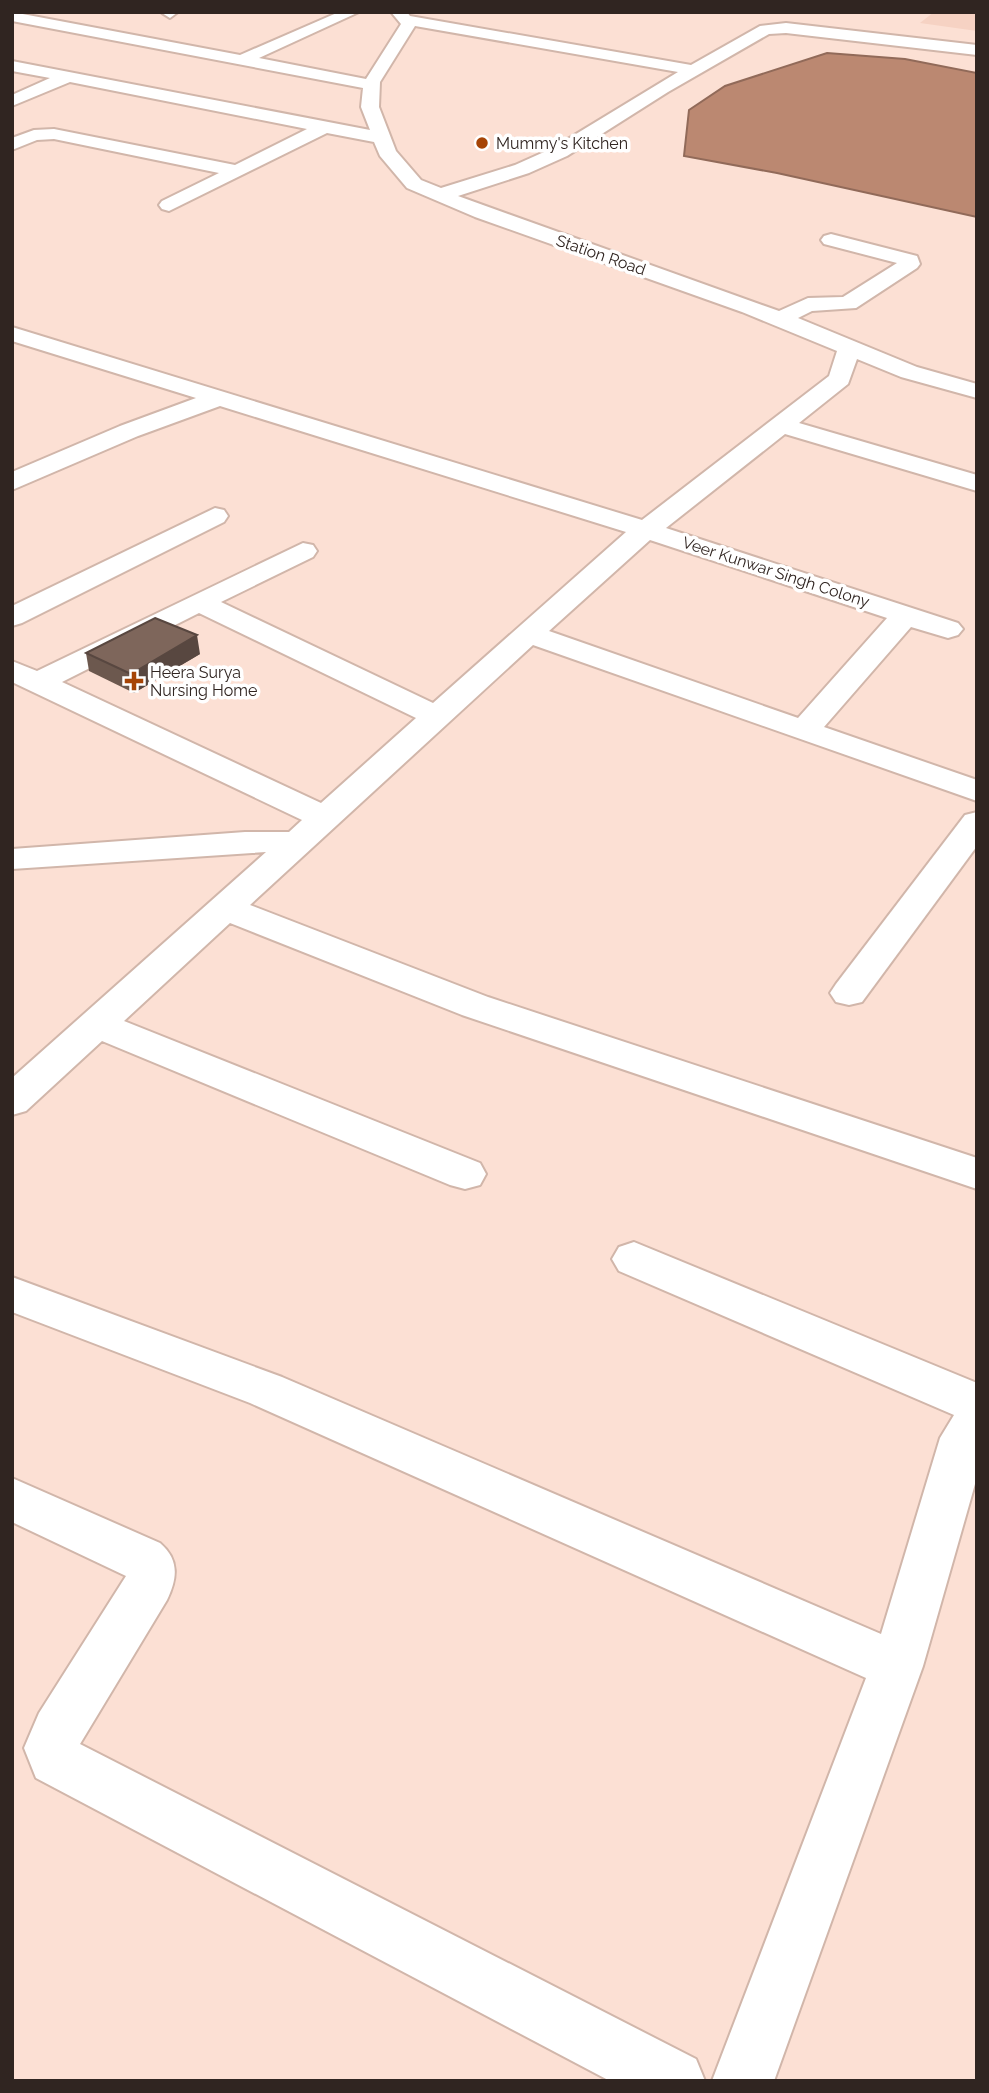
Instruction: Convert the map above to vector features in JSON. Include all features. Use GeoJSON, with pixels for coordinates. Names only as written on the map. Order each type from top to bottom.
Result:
{"type":"FeatureCollection","features":[{"type":"Feature","properties":{"kind":"street"},"geometry":{"type":"LineString","coordinates":[[242,60],[352,12]]}},
{"type":"Feature","properties":{"kind":"street"},"geometry":{"type":"LineString","coordinates":[[303,13],[335,20]]}},
{"type":"Feature","properties":{"kind":"street"},"geometry":{"type":"LineString","coordinates":[[12,16],[372,85],[409,24],[401,16]]}},
{"type":"Feature","properties":{"kind":"street"},"geometry":{"type":"LineString","coordinates":[[401,16],[694,70]]}},
{"type":"Feature","properties":{"kind":"street"},"geometry":{"type":"LineString","coordinates":[[439,195],[522,169],[560,152],[694,70],[772,28],[977,50]]}},
{"type":"Feature","properties":{"kind":"street"},"geometry":{"type":"LineString","coordinates":[[274,29],[300,35]]}},
{"type":"Feature","properties":{"kind":"street"},"geometry":{"type":"LineString","coordinates":[[12,66],[382,138]]}},
{"type":"Feature","properties":{"kind":"street"},"geometry":{"type":"LineString","coordinates":[[12,101],[68,77]]}},
{"type":"Feature","properties":{"kind":"street","name":"Station Road"},"geometry":{"type":"LineString","coordinates":[[372,85],[370,107],[387,152],[414,184],[930,378],[977,391]]}},
{"type":"Feature","properties":{"kind":"street"},"geometry":{"type":"LineString","coordinates":[[169,205],[324,127]]}},
{"type":"Feature","properties":{"kind":"street"},"geometry":{"type":"LineString","coordinates":[[15,142],[34,135],[54,134],[240,171]]}},
{"type":"Feature","properties":{"kind":"street"},"geometry":{"type":"LineString","coordinates":[[779,319],[808,304],[848,303],[910,264],[910,260],[898,256],[831,240]]}},
{"type":"Feature","properties":{"kind":"street","name":"Veer Kunwar Singh Colony"},"geometry":{"type":"LineString","coordinates":[[12,334],[646,530],[948,629]]}},
{"type":"Feature","properties":{"kind":"street"},"geometry":{"type":"LineString","coordinates":[[12,1101],[323,817],[646,530],[840,379],[849,347]]}},
{"type":"Feature","properties":{"kind":"street"},"geometry":{"type":"LineString","coordinates":[[840,379],[930,378]]}},
{"type":"Feature","properties":{"kind":"street"},"geometry":{"type":"LineString","coordinates":[[12,482],[129,431],[217,399]]}},
{"type":"Feature","properties":{"kind":"street"},"geometry":{"type":"LineString","coordinates":[[780,425],[977,483]]}},
{"type":"Feature","properties":{"kind":"street"},"geometry":{"type":"LineString","coordinates":[[12,617],[215,516]]}},
{"type":"Feature","properties":{"kind":"street"},"geometry":{"type":"LineString","coordinates":[[25,676],[198,602],[303,551]]}},
{"type":"Feature","properties":{"kind":"street"},"geometry":{"type":"LineString","coordinates":[[198,602],[436,716]]}},
{"type":"Feature","properties":{"kind":"street"},"geometry":{"type":"LineString","coordinates":[[804,730],[906,615]]}},
{"type":"Feature","properties":{"kind":"street"},"geometry":{"type":"LineString","coordinates":[[528,633],[977,791]]}},
{"type":"Feature","properties":{"kind":"street"},"geometry":{"type":"LineString","coordinates":[[25,676],[323,817]]}},
{"type":"Feature","properties":{"kind":"street"},"geometry":{"type":"LineString","coordinates":[[849,993],[977,822]]}},
{"type":"Feature","properties":{"kind":"street"},"geometry":{"type":"LineString","coordinates":[[12,859],[246,842],[296,842]]}},
{"type":"Feature","properties":{"kind":"street"},"geometry":{"type":"LineString","coordinates":[[224,908],[475,1006],[977,1174]]}},
{"type":"Feature","properties":{"kind":"street"},"geometry":{"type":"LineString","coordinates":[[96,1024],[465,1174]]}},
{"type":"Feature","properties":{"kind":"street"},"geometry":{"type":"LineString","coordinates":[[634,1259],[977,1404]]}},
{"type":"Feature","properties":{"kind":"street"},"geometry":{"type":"LineString","coordinates":[[12,1294],[266,1390],[897,1666]]}},
{"type":"Feature","properties":{"kind":"street"},"geometry":{"type":"LineString","coordinates":[[743,2081],[897,1666],[964,1438],[977,1418]]}},
{"type":"Feature","properties":{"kind":"street"},"geometry":{"type":"LineString","coordinates":[[12,1499],[142,1559],[150,1565],[153,1573],[149,1584],[58,1731],[51,1748],[55,1759],[674,2081]]}},
{"type":"Feature","properties":{"kind":"shaded area"},"geometry":{"type":"Polygon","coordinates":[[[934,12],[977,12],[977,31],[920,23],[934,12]]]}},
{"type":"Feature","properties":{"kind":"shaded area"},"geometry":{"type":"Polygon","coordinates":[[[827,53],[905,59],[977,73],[977,217],[777,173],[684,156],[689,110],[725,86],[827,53]]]}},
{"type":"Feature","properties":{"kind":"building"},"geometry":{"type":"Polygon","coordinates":[[[155,618],[197,635],[131,674],[86,653],[155,618]]]}},
{"type":"Feature","properties":{"kind":"place","name":"Mummy's Kitchen"},"geometry":{"type":"Point","coordinates":[482,143]}},
{"type":"Feature","properties":{"kind":"place","name":"Heera Surya Nursing Home"},"geometry":{"type":"Point","coordinates":[134,681]}}]}
